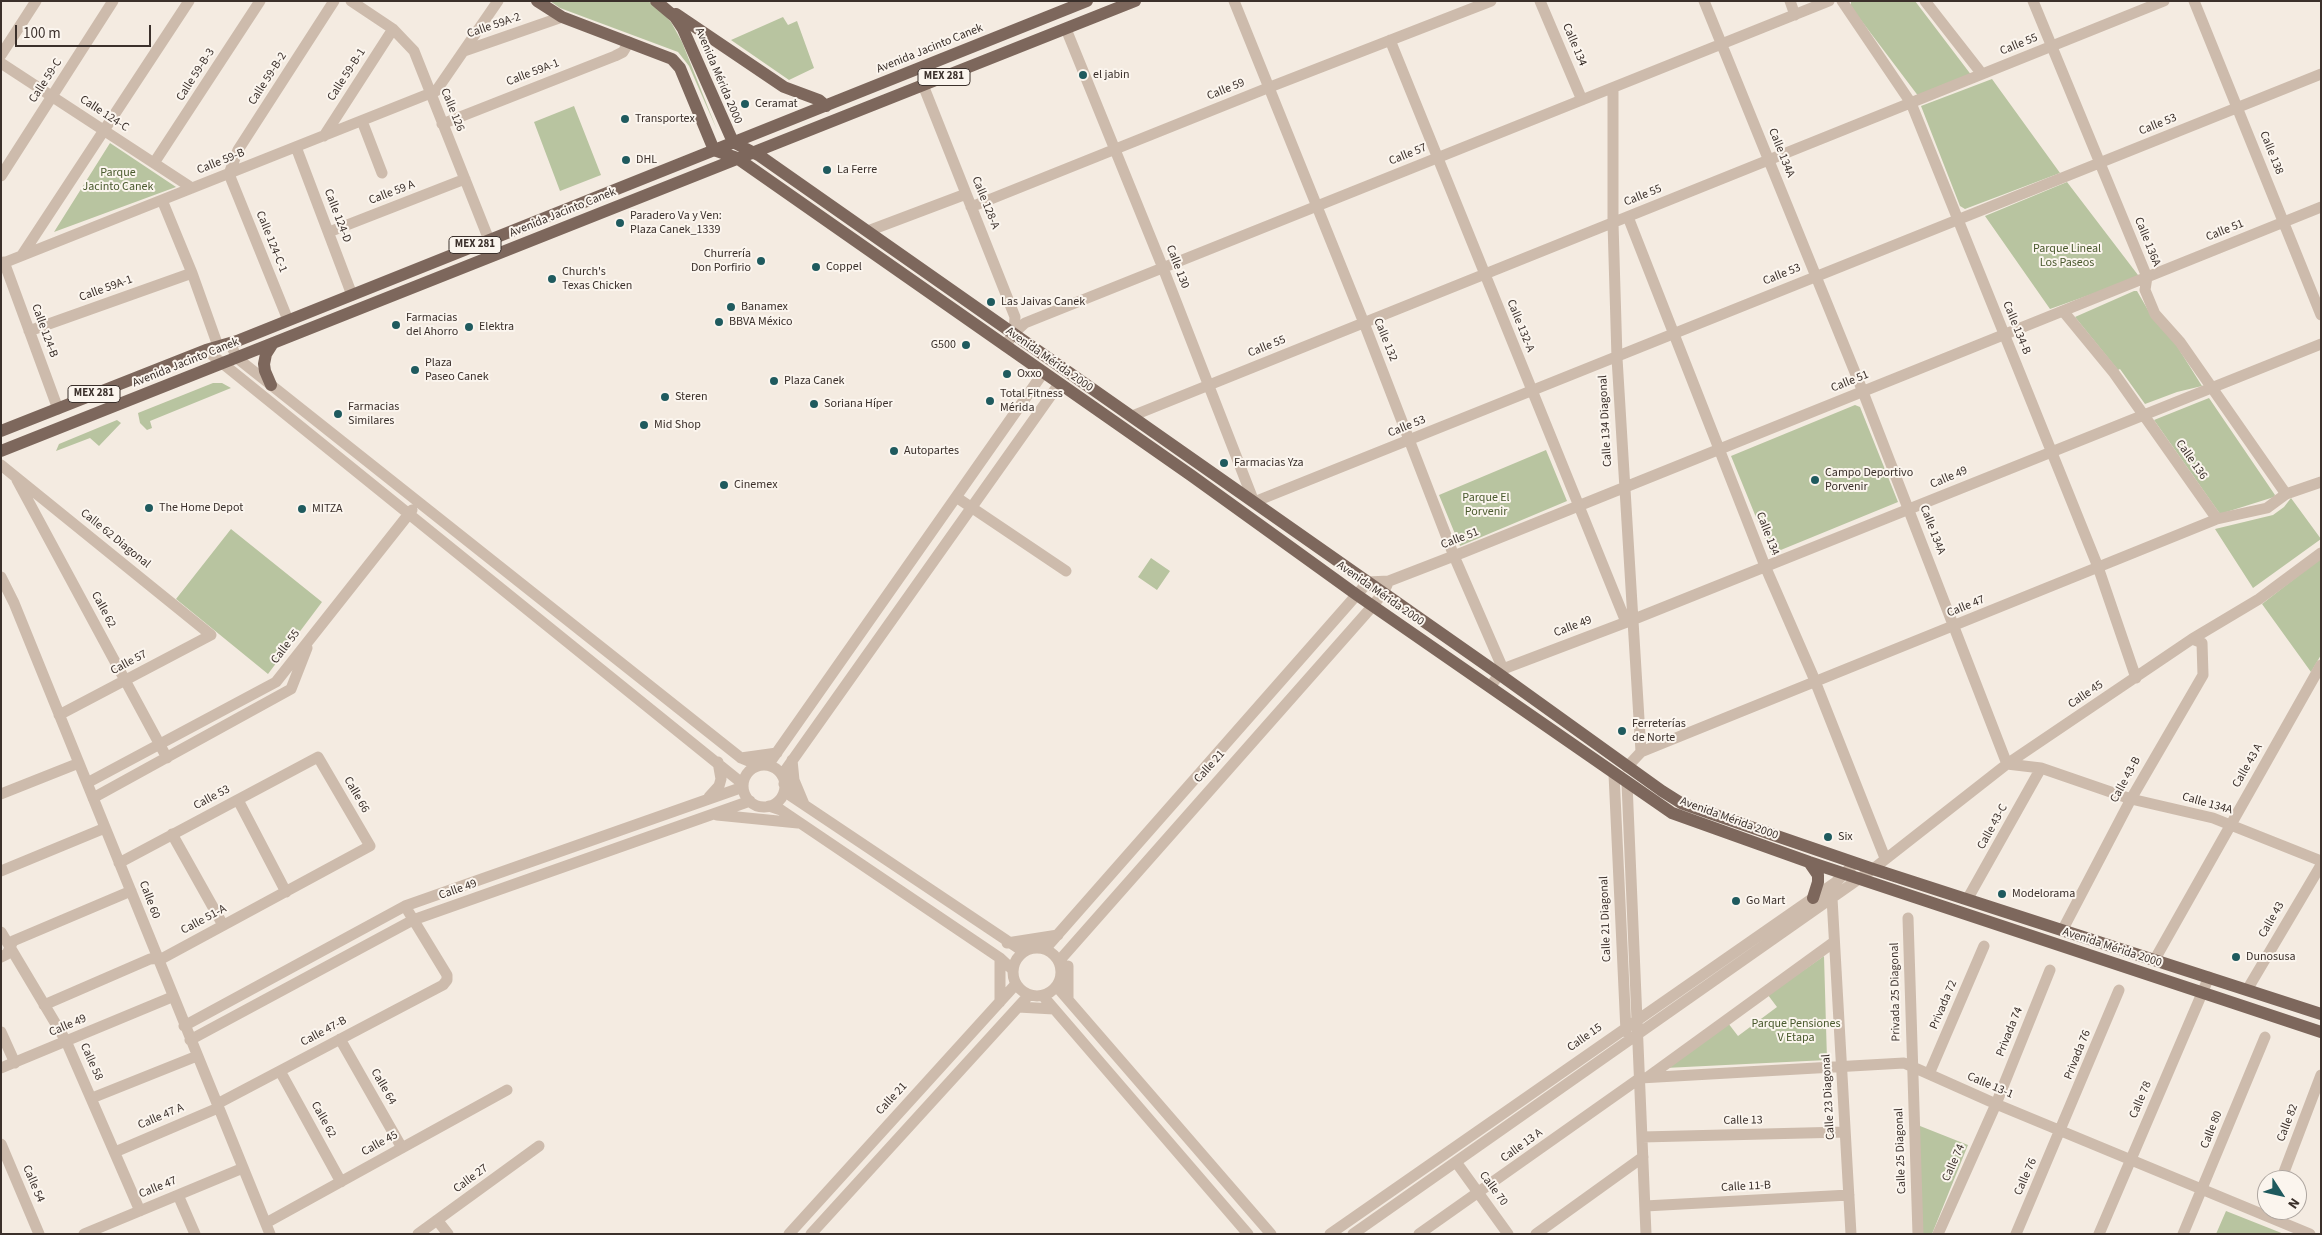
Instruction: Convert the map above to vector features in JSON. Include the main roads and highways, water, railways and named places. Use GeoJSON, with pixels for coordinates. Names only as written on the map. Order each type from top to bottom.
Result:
{"type":"FeatureCollection","features":[{"type":"Feature","properties":{"kind":"main road"},"geometry":{"type":"LineString","coordinates":[[537,1],[562,17],[672,59],[680,68],[714,150]]}},
{"type":"Feature","properties":{"kind":"main road","name":"Avenida Jacinto Canek"},"geometry":{"type":"LineString","coordinates":[[1,431],[352,295],[1087,1]]}},
{"type":"Feature","properties":{"kind":"main road","name":"Avenida Jacinto Canek"},"geometry":{"type":"LineString","coordinates":[[1,451],[1135,1]]}},
{"type":"Feature","properties":{"kind":"main road"},"geometry":{"type":"LineString","coordinates":[[658,3],[784,87],[819,100],[826,106]]}},
{"type":"Feature","properties":{"kind":"main road","name":"Avenida Mérida 2000"},"geometry":{"type":"LineString","coordinates":[[658,3],[675,17],[683,29],[733,142],[754,152],[1368,582],[1386,587],[1501,671],[1626,767],[1681,802],[1873,869],[1968,898],[2321,1014]]}},
{"type":"Feature","properties":{"kind":"main road","name":"Avenida Mérida 2000"},"geometry":{"type":"LineString","coordinates":[[714,150],[737,158],[1246,514],[1357,595],[1672,813],[1844,874],[2321,1032]]}},
{"type":"Feature","properties":{"kind":"main road"},"geometry":{"type":"LineString","coordinates":[[271,385],[264,364],[266,354],[272,343]]}},
{"type":"Feature","properties":{"kind":"main road"},"geometry":{"type":"LineString","coordinates":[[1809,862],[1818,875],[1813,898]]}},
{"type":"Feature","properties":{"kind":"place","name":"el jabin"},"geometry":{"type":"Point","coordinates":[1083,75]}},
{"type":"Feature","properties":{"kind":"place","name":"Ceramat"},"geometry":{"type":"Point","coordinates":[745,104]}},
{"type":"Feature","properties":{"kind":"place","name":"Transportex"},"geometry":{"type":"Point","coordinates":[625,119]}},
{"type":"Feature","properties":{"kind":"place","name":"DHL"},"geometry":{"type":"Point","coordinates":[626,160]}},
{"type":"Feature","properties":{"kind":"place","name":"La Ferre"},"geometry":{"type":"Point","coordinates":[827,170]}},
{"type":"Feature","properties":{"kind":"place","name":"Paradero Va y Ven: Plaza Canek_1339"},"geometry":{"type":"Point","coordinates":[620,223]}},
{"type":"Feature","properties":{"kind":"place","name":"Churrería Don Porfirio"},"geometry":{"type":"Point","coordinates":[761,261]}},
{"type":"Feature","properties":{"kind":"place","name":"Coppel"},"geometry":{"type":"Point","coordinates":[816,267]}},
{"type":"Feature","properties":{"kind":"place","name":"Church's Texas Chicken"},"geometry":{"type":"Point","coordinates":[552,279]}},
{"type":"Feature","properties":{"kind":"place","name":"Las Jaivas Canek"},"geometry":{"type":"Point","coordinates":[991,302]}},
{"type":"Feature","properties":{"kind":"place","name":"Banamex"},"geometry":{"type":"Point","coordinates":[731,307]}},
{"type":"Feature","properties":{"kind":"place","name":"BBVA México"},"geometry":{"type":"Point","coordinates":[719,322]}},
{"type":"Feature","properties":{"kind":"place","name":"Farmacias del Ahorro"},"geometry":{"type":"Point","coordinates":[396,325]}},
{"type":"Feature","properties":{"kind":"place","name":"Elektra"},"geometry":{"type":"Point","coordinates":[469,327]}},
{"type":"Feature","properties":{"kind":"place","name":"G500"},"geometry":{"type":"Point","coordinates":[966,345]}},
{"type":"Feature","properties":{"kind":"place","name":"Plaza Paseo Canek"},"geometry":{"type":"Point","coordinates":[415,370]}},
{"type":"Feature","properties":{"kind":"place","name":"Oxxo"},"geometry":{"type":"Point","coordinates":[1007,374]}},
{"type":"Feature","properties":{"kind":"place","name":"Plaza Canek"},"geometry":{"type":"Point","coordinates":[774,381]}},
{"type":"Feature","properties":{"kind":"place","name":"Steren"},"geometry":{"type":"Point","coordinates":[665,397]}},
{"type":"Feature","properties":{"kind":"place","name":"Total Fitness Mérida"},"geometry":{"type":"Point","coordinates":[990,401]}},
{"type":"Feature","properties":{"kind":"place","name":"Soriana Híper"},"geometry":{"type":"Point","coordinates":[814,404]}},
{"type":"Feature","properties":{"kind":"place","name":"Farmacias Similares"},"geometry":{"type":"Point","coordinates":[338,414]}},
{"type":"Feature","properties":{"kind":"place","name":"Mid Shop"},"geometry":{"type":"Point","coordinates":[644,425]}},
{"type":"Feature","properties":{"kind":"place","name":"Autopartes"},"geometry":{"type":"Point","coordinates":[894,451]}},
{"type":"Feature","properties":{"kind":"place","name":"Farmacias Yza"},"geometry":{"type":"Point","coordinates":[1224,463]}},
{"type":"Feature","properties":{"kind":"place","name":"Campo Deportivo Porvenir"},"geometry":{"type":"Point","coordinates":[1815,480]}},
{"type":"Feature","properties":{"kind":"place","name":"Cinemex"},"geometry":{"type":"Point","coordinates":[724,485]}},
{"type":"Feature","properties":{"kind":"place","name":"The Home Depot"},"geometry":{"type":"Point","coordinates":[149,508]}},
{"type":"Feature","properties":{"kind":"place","name":"MITZA"},"geometry":{"type":"Point","coordinates":[302,509]}},
{"type":"Feature","properties":{"kind":"place","name":"Ferreterías de Norte"},"geometry":{"type":"Point","coordinates":[1622,731]}},
{"type":"Feature","properties":{"kind":"place","name":"Six"},"geometry":{"type":"Point","coordinates":[1828,837]}},
{"type":"Feature","properties":{"kind":"place","name":"Modelorama"},"geometry":{"type":"Point","coordinates":[2002,894]}},
{"type":"Feature","properties":{"kind":"place","name":"Go Mart"},"geometry":{"type":"Point","coordinates":[1736,901]}},
{"type":"Feature","properties":{"kind":"place","name":"Dunosusa"},"geometry":{"type":"Point","coordinates":[2236,957]}},
{"type":"Feature","properties":{"kind":"park label","name":"Parque Jacinto Canek"},"geometry":{"type":"Point","coordinates":[118,180]}},
{"type":"Feature","properties":{"kind":"park label","name":"Parque Lineal Los Paseos"},"geometry":{"type":"Point","coordinates":[2067,256]}},
{"type":"Feature","properties":{"kind":"park label","name":"Parque El Porvenir"},"geometry":{"type":"Point","coordinates":[1486,505]}},
{"type":"Feature","properties":{"kind":"park label","name":"Parque Pensiones V Etapa"},"geometry":{"type":"Point","coordinates":[1796,1031]}}]}
